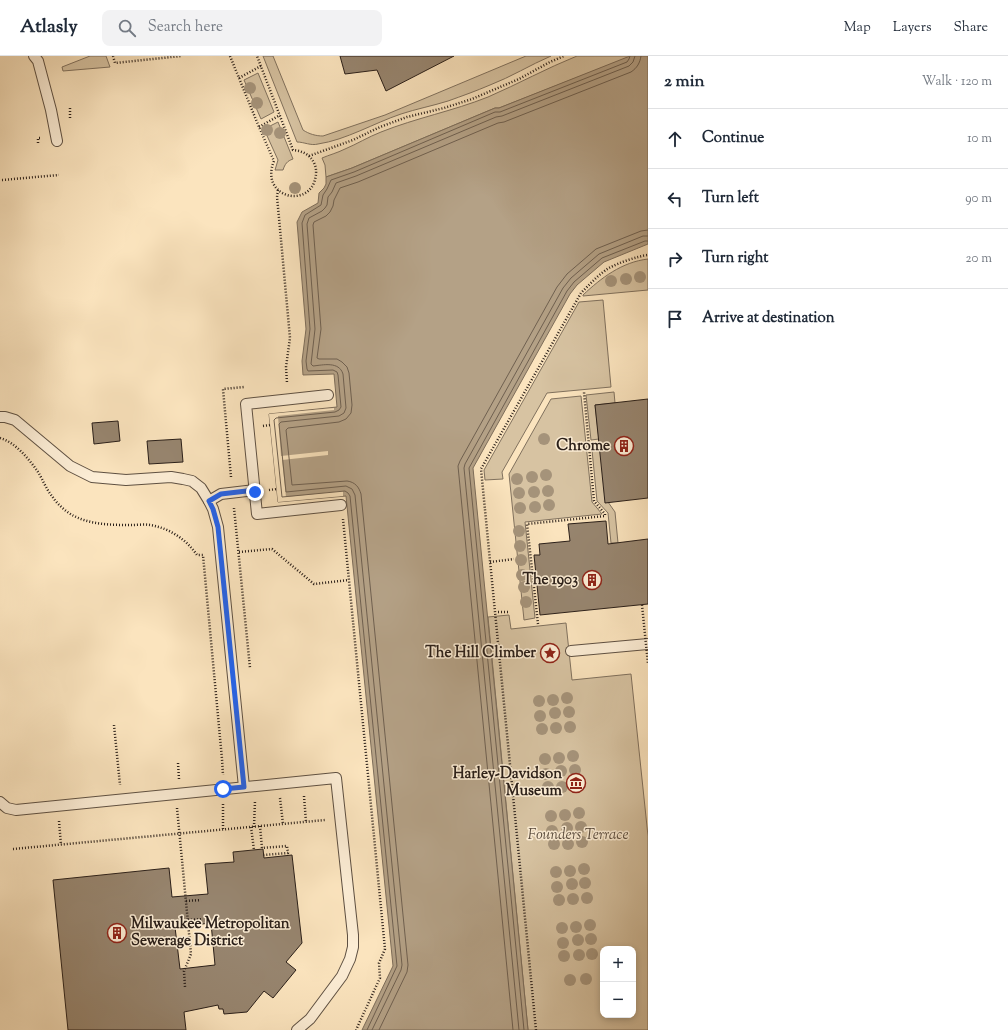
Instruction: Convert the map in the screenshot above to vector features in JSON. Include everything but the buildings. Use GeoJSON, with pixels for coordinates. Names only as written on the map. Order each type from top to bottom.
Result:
{"type":"FeatureCollection","features":[{"type":"Feature","properties":{"kind":"lane"},"geometry":{"type":"LineString","coordinates":[[34,56],[38,61],[51,110],[57,141]]}},
{"type":"Feature","properties":{"kind":"lane"},"geometry":{"type":"LineString","coordinates":[[328,395],[246,404],[257,514],[341,505]]}},
{"type":"Feature","properties":{"kind":"lane"},"geometry":{"type":"LineString","coordinates":[[0,417],[15,420],[70,466],[92,477],[126,480],[171,477],[192,482],[201,488],[213,509],[218,527],[244,787]]}},
{"type":"Feature","properties":{"kind":"lane"},"geometry":{"type":"LineString","coordinates":[[209,501],[221,494],[255,490]]}},
{"type":"Feature","properties":{"kind":"lane"},"geometry":{"type":"LineString","coordinates":[[571,651],[648,644]]}},
{"type":"Feature","properties":{"kind":"lane"},"geometry":{"type":"LineString","coordinates":[[0,802],[7,808],[16,810],[336,778],[353,935],[353,947],[350,959],[342,976],[310,1019],[297,1030]]}},
{"type":"Feature","properties":{"kind":"path"},"geometry":{"type":"LineString","coordinates":[[113,56],[115,63],[181,56]]}},
{"type":"Feature","properties":{"kind":"path"},"geometry":{"type":"LineString","coordinates":[[230,56],[274,161],[270,176],[273,184],[284,194],[292,196],[300,195],[313,186],[316,178],[314,163],[309,156],[293,150],[257,56]]}},
{"type":"Feature","properties":{"kind":"path"},"geometry":{"type":"LineString","coordinates":[[309,156],[353,140],[380,127],[400,120],[472,99],[519,79],[564,56]]}},
{"type":"Feature","properties":{"kind":"path"},"geometry":{"type":"LineString","coordinates":[[239,78],[261,66]]}},
{"type":"Feature","properties":{"kind":"path"},"geometry":{"type":"LineString","coordinates":[[259,127],[280,115]]}},
{"type":"Feature","properties":{"kind":"path"},"geometry":{"type":"LineString","coordinates":[[2,180],[60,175]]}},
{"type":"Feature","properties":{"kind":"path"},"geometry":{"type":"LineString","coordinates":[[278,190],[277,197],[290,334],[286,367],[287,383]]}},
{"type":"Feature","properties":{"kind":"path"},"geometry":{"type":"LineString","coordinates":[[536,1030],[481,469],[581,293],[600,274],[610,268],[648,255]]}},
{"type":"Feature","properties":{"kind":"path"},"geometry":{"type":"LineString","coordinates":[[538,624],[527,524],[605,516],[594,501],[584,392]]}},
{"type":"Feature","properties":{"kind":"path"},"geometry":{"type":"LineString","coordinates":[[265,425],[270,425]]}},
{"type":"Feature","properties":{"kind":"path"},"geometry":{"type":"LineString","coordinates":[[0,438],[10,442],[20,450],[38,472],[52,496],[61,506],[74,516],[90,522],[112,525],[149,525],[165,529],[184,539],[197,555],[203,555],[222,759]]}},
{"type":"Feature","properties":{"kind":"path"},"geometry":{"type":"LineString","coordinates":[[271,490],[277,489]]}},
{"type":"Feature","properties":{"kind":"path"},"geometry":{"type":"LineString","coordinates":[[343,517],[385,949],[379,963],[380,978],[356,1030]]}},
{"type":"Feature","properties":{"kind":"path"},"geometry":{"type":"LineString","coordinates":[[239,552],[272,549],[314,584],[349,580]]}},
{"type":"Feature","properties":{"kind":"path"},"geometry":{"type":"LineString","coordinates":[[490,562],[514,559]]}},
{"type":"Feature","properties":{"kind":"path"},"geometry":{"type":"LineString","coordinates":[[642,605],[648,664]]}},
{"type":"Feature","properties":{"kind":"path"},"geometry":{"type":"LineString","coordinates":[[498,612],[510,612]]}},
{"type":"Feature","properties":{"kind":"path"},"geometry":{"type":"LineString","coordinates":[[114,725],[118,769]]}},
{"type":"Feature","properties":{"kind":"path"},"geometry":{"type":"LineString","coordinates":[[302,781],[306,822]]}},
{"type":"Feature","properties":{"kind":"path"},"geometry":{"type":"LineString","coordinates":[[278,784],[283,824]]}},
{"type":"Feature","properties":{"kind":"path"},"geometry":{"type":"LineString","coordinates":[[176,794],[191,954],[184,971],[185,988]]}},
{"type":"Feature","properties":{"kind":"path"},"geometry":{"type":"LineString","coordinates":[[57,806],[61,845]]}},
{"type":"Feature","properties":{"kind":"path"},"geometry":{"type":"LineString","coordinates":[[13,849],[326,820]]}},
{"type":"Feature","properties":{"kind":"path"},"geometry":{"type":"LineString","coordinates":[[260,826],[262,848],[287,846],[288,853],[263,855]]}},
{"type":"Feature","properties":{"kind":"path"},"geometry":{"type":"LineString","coordinates":[[252,827],[254,850]]}},
{"type":"Feature","properties":{"kind":"path"},"geometry":{"type":"LineString","coordinates":[[186,901],[201,900]]}},
{"type":"Feature","properties":{"kind":"path"},"geometry":{"type":"LineString","coordinates":[[188,920],[203,919]]}},
{"type":"Feature","properties":{"kind":"green space"},"geometry":{"type":"Polygon","coordinates":[[[90,56],[106,56],[110,67],[63,71],[62,67],[90,56]]]}},
{"type":"Feature","properties":{"kind":"green space"},"geometry":{"type":"Polygon","coordinates":[[[263,56],[273,56],[303,130],[318,136],[323,136],[385,115],[526,56],[551,56],[505,78],[448,101],[401,114],[339,139],[313,145],[297,142],[263,56]]]}},
{"type":"Feature","properties":{"kind":"green space"},"geometry":{"type":"Polygon","coordinates":[[[577,56],[632,56],[499,108],[495,108],[352,168],[326,177],[325,165],[322,158],[394,127],[488,97],[577,56]]]}},
{"type":"Feature","properties":{"kind":"green space"},"geometry":{"type":"Polygon","coordinates":[[[258,73],[274,112],[261,119],[244,80],[258,73]]]}},
{"type":"Feature","properties":{"kind":"green space"},"geometry":{"type":"Polygon","coordinates":[[[278,122],[293,159],[286,163],[283,170],[275,170],[278,160],[264,129],[278,122]]]}},
{"type":"Feature","properties":{"kind":"green space"},"geometry":{"type":"Polygon","coordinates":[[[648,259],[648,290],[583,296],[612,272],[629,264],[648,259]]]}},
{"type":"Feature","properties":{"kind":"green space"},"geometry":{"type":"Polygon","coordinates":[[[603,300],[611,387],[547,393],[502,472],[503,479],[485,480],[484,470],[579,302],[603,300]]]}},
{"type":"Feature","properties":{"kind":"green space"},"geometry":{"type":"Polygon","coordinates":[[[614,392],[615,403],[595,405],[599,439],[591,440],[586,395],[614,392]]]}},
{"type":"Feature","properties":{"kind":"green space"},"geometry":{"type":"Polygon","coordinates":[[[581,396],[592,502],[602,514],[525,522],[535,618],[524,620],[509,474],[551,399],[581,396]]]}},
{"type":"Feature","properties":{"kind":"green space"},"geometry":{"type":"Polygon","coordinates":[[[600,449],[608,502],[615,512],[618,543],[611,543],[608,513],[597,501],[592,450],[600,449]]]}},
{"type":"Feature","properties":{"kind":"green space","name":"Founders Terrace"},"geometry":{"type":"Polygon","coordinates":[[[509,615],[511,629],[566,623],[572,680],[631,674],[648,836],[648,1030],[528,1030],[488,617],[509,615]]]}},
{"type":"Feature","properties":{"kind":"water"},"geometry":{"type":"Polygon","coordinates":[[[630,56],[648,56],[648,244],[604,262],[577,285],[570,294],[473,468],[528,1030],[362,1030],[393,966],[346,496],[278,502],[269,414],[337,407],[334,374],[303,375],[302,361],[306,329],[297,222],[302,212],[318,203],[319,193],[326,184],[326,177],[352,168],[495,108],[499,108],[630,56]]]}},
{"type":"Feature","properties":{"kind":"pier"},"geometry":{"type":"Polygon","coordinates":[[[334,408],[334,410],[278,416],[281,456],[328,451],[328,455],[282,460],[286,497],[343,491],[343,496],[278,502],[269,414],[334,408]]]}},
{"type":"Feature","properties":{"kind":"place","name":"Chrome"},"geometry":{"type":"Point","coordinates":[624,446]}},
{"type":"Feature","properties":{"kind":"place","name":"The 1903"},"geometry":{"type":"Point","coordinates":[592,580]}},
{"type":"Feature","properties":{"kind":"place","name":"The Hill Climber"},"geometry":{"type":"Point","coordinates":[550,653]}},
{"type":"Feature","properties":{"kind":"place","name":"Harley-Davidson Museum"},"geometry":{"type":"Point","coordinates":[576,783]}},
{"type":"Feature","properties":{"kind":"place","name":"Milwaukee Metropolitan Sewerage District"},"geometry":{"type":"Point","coordinates":[117,933]}},
{"type":"Feature","properties":{"kind":"route"},"geometry":{"type":"LineString","coordinates":[[223,789],[244,787],[218,527],[209,501],[221,494],[255,490],[255,492]]}}]}
